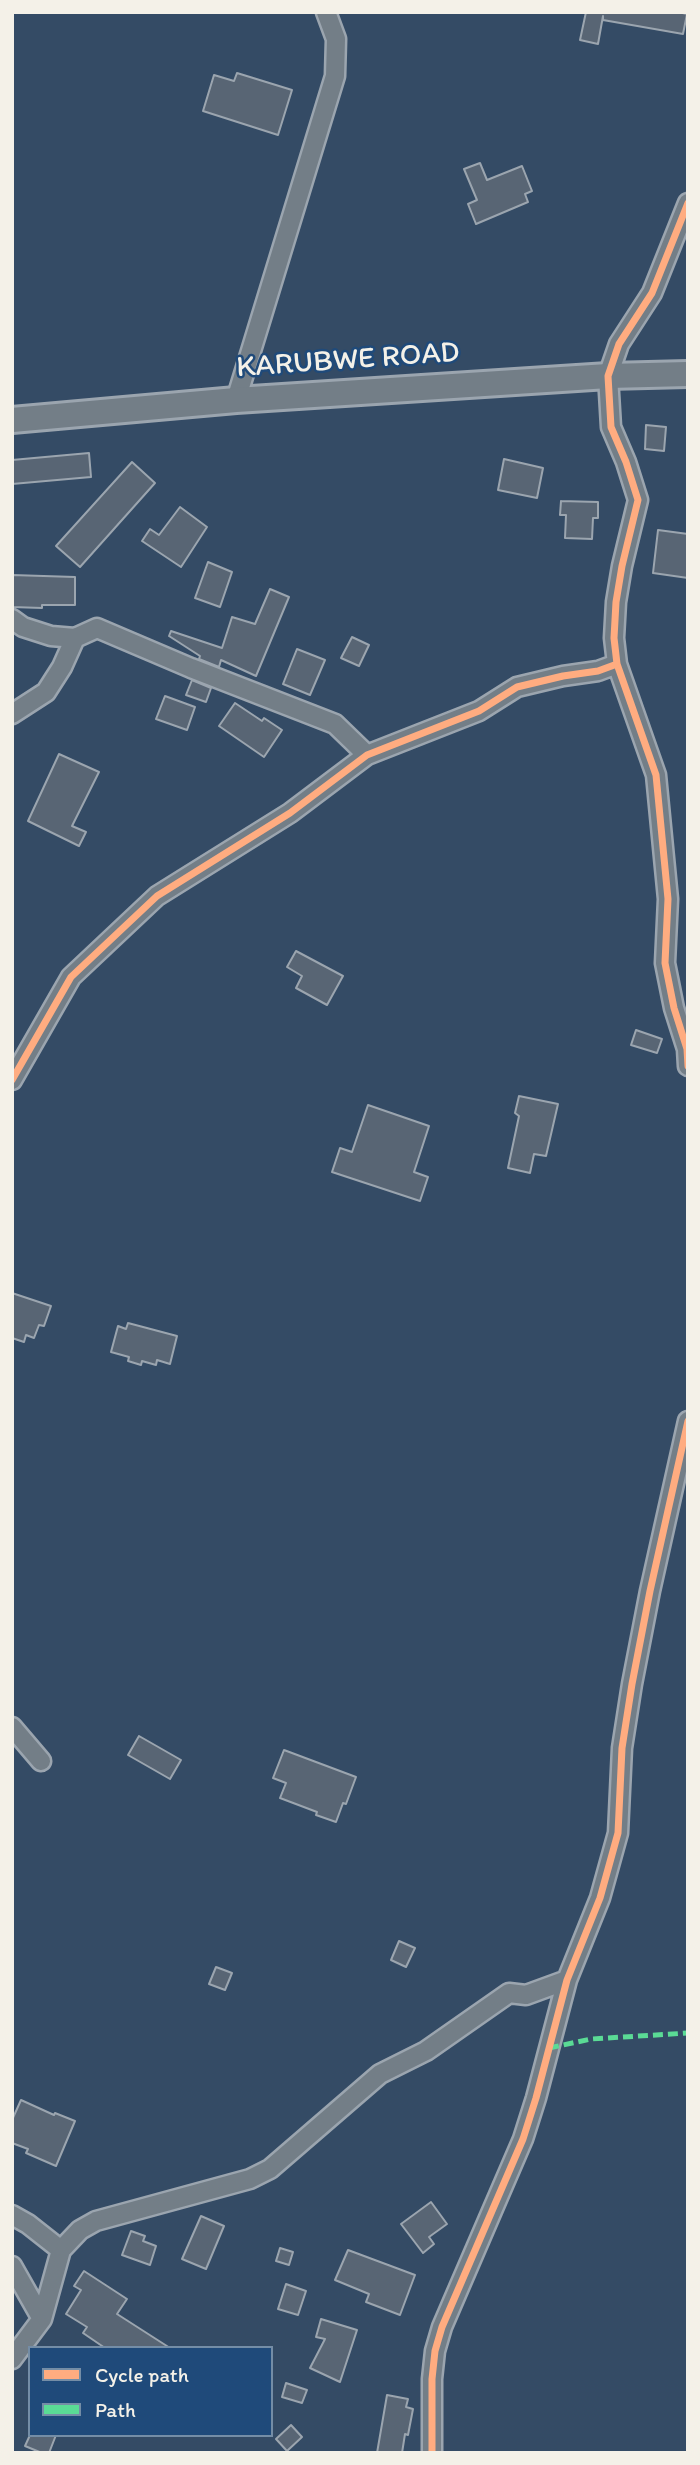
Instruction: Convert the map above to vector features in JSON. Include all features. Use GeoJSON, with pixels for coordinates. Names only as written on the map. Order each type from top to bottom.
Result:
{"type":"FeatureCollection","features":[{"type":"Feature","properties":{"kind":"street"},"geometry":{"type":"LineString","coordinates":[[236,400],[335,76],[336,39],[326,12]]}},
{"type":"Feature","properties":{"kind":"street"},"geometry":{"type":"LineString","coordinates":[[687,1054],[665,963],[668,899],[656,775],[617,664],[614,638],[616,602],[638,500],[611,427],[608,376],[619,344],[652,293],[688,203]]}},
{"type":"Feature","properties":{"kind":"street","name":"KARUBWE ROAD"},"geometry":{"type":"LineString","coordinates":[[12,420],[236,400],[608,376],[688,374]]}},
{"type":"Feature","properties":{"kind":"street"},"geometry":{"type":"LineString","coordinates":[[12,619],[23,627],[51,636],[75,638],[97,628],[335,724],[367,755]]}},
{"type":"Feature","properties":{"kind":"street"},"geometry":{"type":"LineString","coordinates":[[12,714],[46,692],[62,667],[75,638]]}},
{"type":"Feature","properties":{"kind":"street"},"geometry":{"type":"LineString","coordinates":[[12,1080],[71,977],[157,895],[290,813],[367,755],[479,710],[517,687],[598,671],[617,664]]}},
{"type":"Feature","properties":{"kind":"street"},"geometry":{"type":"LineString","coordinates":[[432,2453],[432,2379],[435,2351],[442,2327],[523,2139],[537,2098],[567,1980],[600,1898],[618,1833],[622,1748],[632,1684],[688,1421]]}},
{"type":"Feature","properties":{"kind":"street"},"geometry":{"type":"LineString","coordinates":[[12,1727],[41,1761]]}},
{"type":"Feature","properties":{"kind":"street"},"geometry":{"type":"LineString","coordinates":[[12,2359],[42,2319],[61,2250],[80,2230],[96,2221],[250,2179],[270,2169],[380,2074],[426,2051],[509,1993],[526,1995],[567,1980]]}},
{"type":"Feature","properties":{"kind":"street"},"geometry":{"type":"LineString","coordinates":[[12,2216],[28,2224],[61,2250]]}},
{"type":"Feature","properties":{"kind":"street"},"geometry":{"type":"LineString","coordinates":[[12,2266],[42,2319]]}},
{"type":"Feature","properties":{"kind":"building"},"geometry":{"type":"Polygon","coordinates":[[[586,12],[687,14],[683,34],[603,20],[603,16],[598,44],[580,40],[586,12]]]}},
{"type":"Feature","properties":{"kind":"building"},"geometry":{"type":"Polygon","coordinates":[[[237,73],[292,90],[278,135],[203,111],[214,75],[234,81],[237,73]]]}},
{"type":"Feature","properties":{"kind":"building"},"geometry":{"type":"Polygon","coordinates":[[[480,163],[487,180],[522,166],[532,191],[525,194],[528,202],[476,224],[468,204],[477,200],[464,169],[480,163]]]}},
{"type":"Feature","properties":{"kind":"building"},"geometry":{"type":"Polygon","coordinates":[[[646,425],[666,427],[664,451],[645,449],[646,425]]]}},
{"type":"Feature","properties":{"kind":"building"},"geometry":{"type":"Polygon","coordinates":[[[89,453],[91,477],[12,484],[12,460],[89,453]]]}},
{"type":"Feature","properties":{"kind":"building"},"geometry":{"type":"Polygon","coordinates":[[[504,459],[543,468],[537,498],[498,490],[504,459]]]}},
{"type":"Feature","properties":{"kind":"building"},"geometry":{"type":"Polygon","coordinates":[[[132,462],[155,483],[80,567],[56,546],[132,462]]]}},
{"type":"Feature","properties":{"kind":"building"},"geometry":{"type":"Polygon","coordinates":[[[561,501],[598,502],[598,518],[593,518],[592,539],[565,538],[566,515],[560,515],[561,501]]]}},
{"type":"Feature","properties":{"kind":"building"},"geometry":{"type":"Polygon","coordinates":[[[180,507],[207,527],[181,567],[142,541],[150,529],[159,535],[180,507]]]}},
{"type":"Feature","properties":{"kind":"building"},"geometry":{"type":"Polygon","coordinates":[[[658,530],[688,534],[688,578],[653,573],[658,530]]]}},
{"type":"Feature","properties":{"kind":"building"},"geometry":{"type":"Polygon","coordinates":[[[208,562],[232,572],[220,607],[195,598],[208,562]]]}},
{"type":"Feature","properties":{"kind":"building"},"geometry":{"type":"Polygon","coordinates":[[[12,575],[75,577],[75,605],[12,607],[12,575]]]}},
{"type":"Feature","properties":{"kind":"building"},"geometry":{"type":"Polygon","coordinates":[[[270,589],[289,597],[256,676],[221,660],[219,667],[199,659],[200,656],[169,636],[171,631],[222,648],[232,617],[255,624],[270,589]]]}},
{"type":"Feature","properties":{"kind":"building"},"geometry":{"type":"Polygon","coordinates":[[[352,637],[369,645],[359,666],[341,658],[352,637]]]}},
{"type":"Feature","properties":{"kind":"building"},"geometry":{"type":"Polygon","coordinates":[[[297,649],[325,660],[310,695],[283,684],[297,649]]]}},
{"type":"Feature","properties":{"kind":"building"},"geometry":{"type":"Polygon","coordinates":[[[192,680],[211,688],[206,702],[186,695],[192,680]]]}},
{"type":"Feature","properties":{"kind":"building"},"geometry":{"type":"Polygon","coordinates":[[[165,696],[195,707],[187,730],[156,719],[165,696]]]}},
{"type":"Feature","properties":{"kind":"building"},"geometry":{"type":"Polygon","coordinates":[[[235,703],[262,721],[264,718],[282,730],[264,757],[219,726],[235,703]]]}},
{"type":"Feature","properties":{"kind":"building"},"geometry":{"type":"Polygon","coordinates":[[[59,754],[99,772],[72,826],[86,832],[79,846],[28,821],[59,754]]]}},
{"type":"Feature","properties":{"kind":"building"},"geometry":{"type":"Polygon","coordinates":[[[296,951],[343,976],[327,1005],[296,988],[302,976],[287,967],[296,951]]]}},
{"type":"Feature","properties":{"kind":"building"},"geometry":{"type":"Polygon","coordinates":[[[636,1030],[662,1039],[657,1053],[631,1045],[636,1030]]]}},
{"type":"Feature","properties":{"kind":"building"},"geometry":{"type":"Polygon","coordinates":[[[519,1096],[558,1104],[546,1156],[534,1154],[530,1173],[508,1168],[519,1116],[515,1113],[519,1096]]]}},
{"type":"Feature","properties":{"kind":"building"},"geometry":{"type":"Polygon","coordinates":[[[368,1105],[429,1126],[414,1172],[428,1177],[420,1201],[332,1172],[340,1148],[352,1152],[368,1105]]]}},
{"type":"Feature","properties":{"kind":"building"},"geometry":{"type":"Polygon","coordinates":[[[12,1293],[51,1306],[44,1326],[39,1325],[34,1338],[26,1335],[24,1342],[12,1338],[12,1293]]]}},
{"type":"Feature","properties":{"kind":"building"},"geometry":{"type":"Polygon","coordinates":[[[128,1323],[177,1336],[170,1364],[157,1360],[156,1365],[142,1361],[141,1365],[128,1361],[129,1357],[111,1352],[118,1326],[126,1329],[128,1323]]]}},
{"type":"Feature","properties":{"kind":"building"},"geometry":{"type":"Polygon","coordinates":[[[139,1736],[181,1760],[170,1779],[128,1755],[139,1736]]]}},
{"type":"Feature","properties":{"kind":"building"},"geometry":{"type":"Polygon","coordinates":[[[284,1750],[356,1777],[336,1822],[280,1798],[286,1783],[273,1778],[284,1750]]]}},
{"type":"Feature","properties":{"kind":"building"},"geometry":{"type":"Polygon","coordinates":[[[399,1941],[415,1948],[406,1967],[391,1960],[399,1941]]]}},
{"type":"Feature","properties":{"kind":"building"},"geometry":{"type":"Polygon","coordinates":[[[216,1967],[232,1973],[225,1990],[209,1984],[216,1967]]]}},
{"type":"Feature","properties":{"kind":"building"},"geometry":{"type":"Polygon","coordinates":[[[21,2100],[75,2121],[56,2166],[26,2153],[28,2149],[12,2143],[12,2120],[21,2100]]]}},
{"type":"Feature","properties":{"kind":"building"},"geometry":{"type":"Polygon","coordinates":[[[431,2202],[447,2224],[429,2237],[434,2244],[423,2253],[401,2224],[431,2202]]]}},
{"type":"Feature","properties":{"kind":"building"},"geometry":{"type":"Polygon","coordinates":[[[201,2216],[224,2226],[206,2269],[182,2259],[201,2216]]]}},
{"type":"Feature","properties":{"kind":"building"},"geometry":{"type":"Polygon","coordinates":[[[131,2231],[145,2236],[143,2241],[156,2246],[150,2265],[122,2255],[131,2231]]]}},
{"type":"Feature","properties":{"kind":"building"},"geometry":{"type":"Polygon","coordinates":[[[280,2248],[293,2252],[289,2265],[276,2261],[280,2248]]]}},
{"type":"Feature","properties":{"kind":"building"},"geometry":{"type":"Polygon","coordinates":[[[348,2250],[415,2275],[400,2315],[366,2302],[369,2294],[335,2280],[348,2250]]]}},
{"type":"Feature","properties":{"kind":"building"},"geometry":{"type":"Polygon","coordinates":[[[84,2271],[127,2299],[117,2314],[167,2346],[102,2346],[83,2333],[87,2327],[66,2314],[81,2290],[74,2286],[84,2271]]]}},
{"type":"Feature","properties":{"kind":"building"},"geometry":{"type":"Polygon","coordinates":[[[286,2284],[306,2291],[298,2315],[278,2309],[286,2284]]]}},
{"type":"Feature","properties":{"kind":"building"},"geometry":{"type":"Polygon","coordinates":[[[321,2319],[357,2330],[340,2382],[310,2368],[325,2339],[316,2337],[321,2319]]]}},
{"type":"Feature","properties":{"kind":"building"},"geometry":{"type":"Polygon","coordinates":[[[286,2383],[307,2390],[302,2403],[282,2397],[286,2383]]]}},
{"type":"Feature","properties":{"kind":"building"},"geometry":{"type":"Polygon","coordinates":[[[387,2395],[408,2399],[406,2407],[413,2409],[402,2453],[377,2453],[387,2395]]]}},
{"type":"Feature","properties":{"kind":"building"},"geometry":{"type":"Polygon","coordinates":[[[291,2425],[302,2437],[287,2451],[276,2439],[291,2425]]]}},
{"type":"Feature","properties":{"kind":"building"},"geometry":{"type":"Polygon","coordinates":[[[29,2437],[55,2437],[49,2453],[25,2446],[29,2437]]]}},
{"type":"Feature","properties":{"kind":"marked path"},"geometry":{"type":"LineString","coordinates":[[549,2048],[591,2039],[688,2033]]}},
{"type":"Feature","properties":{"kind":"cycle path"},"geometry":{"type":"LineString","coordinates":[[688,203],[652,293],[619,344],[608,376],[611,427],[638,500],[616,602],[614,638],[617,664],[656,775],[668,899],[665,963],[674,1008],[687,1049],[688,1066]]}},
{"type":"Feature","properties":{"kind":"cycle path"},"geometry":{"type":"LineString","coordinates":[[12,1080],[71,977],[157,896],[290,813],[367,755],[479,711],[517,687],[598,671],[617,664]]}},
{"type":"Feature","properties":{"kind":"cycle path"},"geometry":{"type":"LineString","coordinates":[[432,2453],[432,2379],[435,2351],[442,2327],[523,2139],[567,1980],[600,1898],[618,1833],[622,1748],[632,1684],[688,1421]]}}]}
